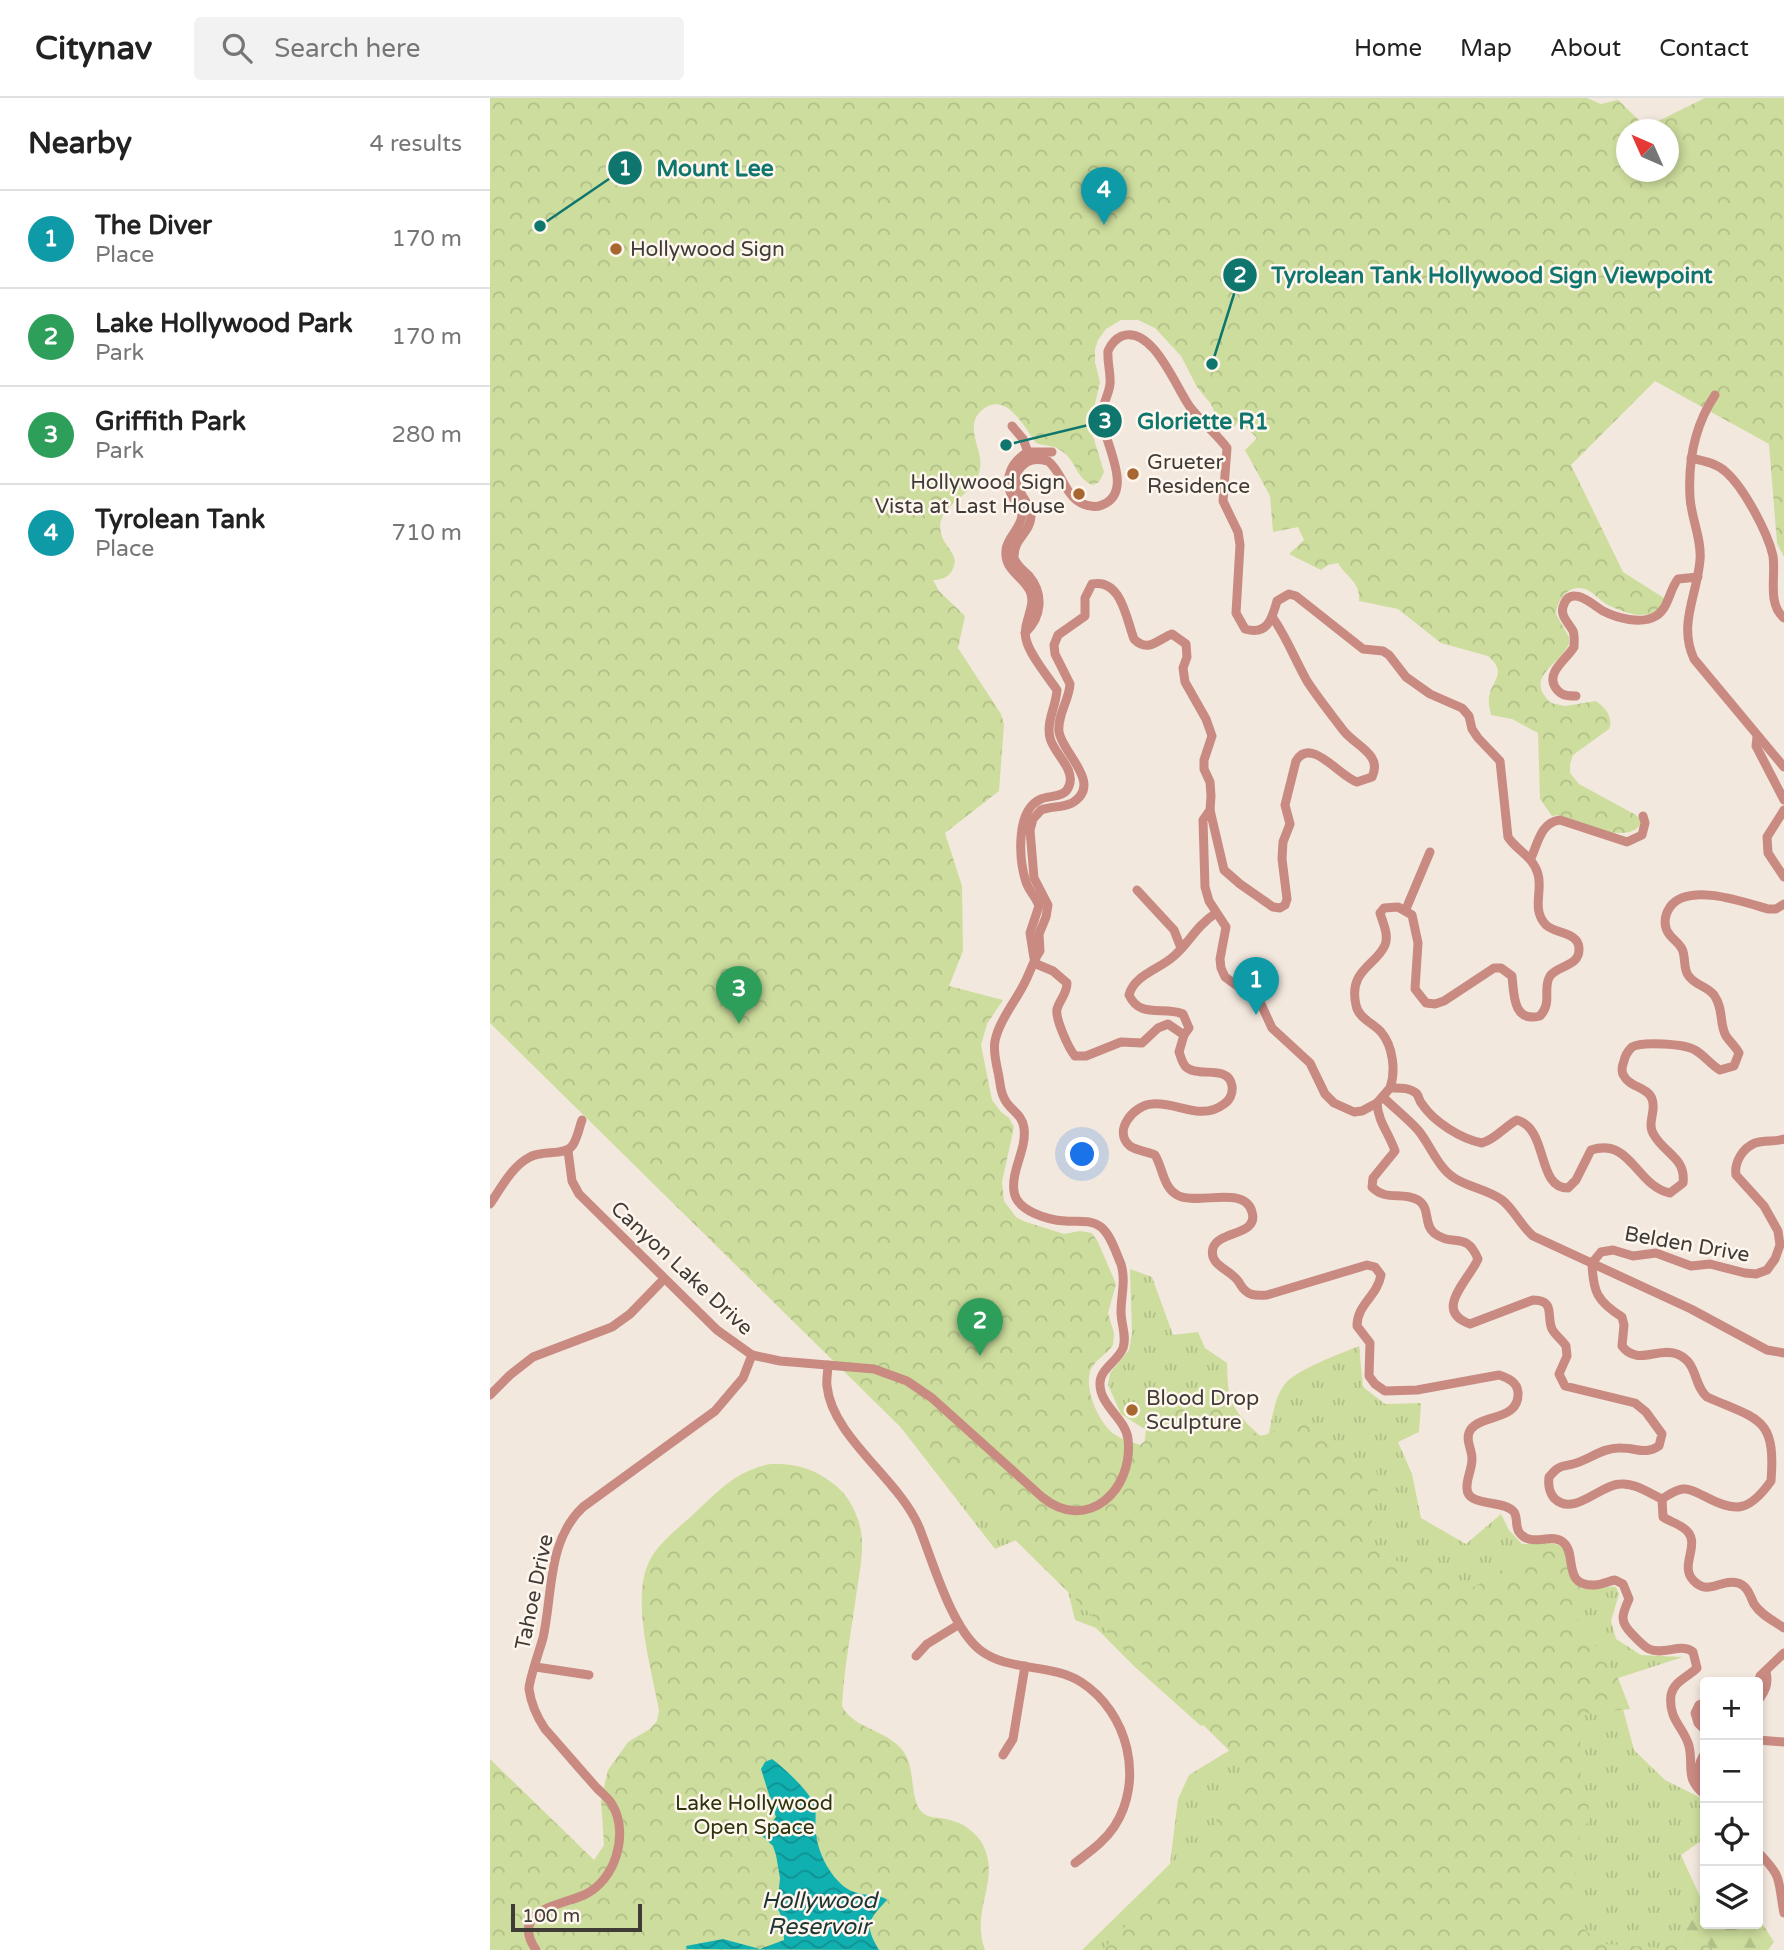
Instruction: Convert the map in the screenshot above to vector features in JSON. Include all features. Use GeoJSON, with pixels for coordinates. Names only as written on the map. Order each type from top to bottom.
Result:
{"type":"FeatureCollection","features":[{"type":"Feature","properties":{"kind":"street"},"geometry":{"type":"LineString","coordinates":[[1025,633],[1037,617],[1040,605],[1035,585],[1014,558],[1016,544],[1031,520],[1030,512],[1017,487],[1016,476],[1020,468],[1031,460],[1048,461],[1058,471],[1073,497],[1084,505],[1095,508],[1113,497],[1118,480],[1102,415],[1110,384],[1108,351],[1114,341],[1131,335],[1147,342],[1166,365],[1190,407],[1227,448],[1223,501],[1238,531],[1240,545],[1236,614],[1245,629],[1260,630],[1268,626],[1277,601],[1289,594],[1296,596],[1363,649],[1383,651],[1406,677],[1430,694],[1462,708],[1469,716],[1472,729],[1500,761],[1508,837],[1531,858],[1538,872],[1538,913],[1546,925],[1574,937],[1579,949],[1578,955],[1574,961],[1556,970],[1548,981],[1548,1003],[1539,1016],[1531,1018],[1519,1013],[1515,1004],[1512,976],[1501,968],[1494,968],[1444,1001],[1426,1003],[1415,989],[1418,943],[1412,915],[1406,909],[1390,906],[1384,908],[1380,913],[1386,935],[1385,944],[1362,970],[1355,996],[1359,1013],[1381,1033],[1387,1043],[1394,1076],[1390,1088],[1380,1100],[1362,1111],[1354,1112],[1334,1103],[1325,1094],[1310,1063],[1272,1028],[1260,1002],[1225,977],[1220,959],[1226,928],[1209,901],[1205,887],[1203,820],[1210,810]]}},
{"type":"Feature","properties":{"kind":"street"},"geometry":{"type":"LineString","coordinates":[[1715,395],[1702,414],[1691,458],[1690,497],[1700,557],[1686,629],[1688,645],[1694,659],[1784,767]]}},
{"type":"Feature","properties":{"kind":"street"},"geometry":{"type":"LineString","coordinates":[[1012,426],[1023,439],[1028,452]]}},
{"type":"Feature","properties":{"kind":"street"},"geometry":{"type":"LineString","coordinates":[[1052,452],[1028,452],[1017,460],[1010,472],[1010,490],[1022,516],[1007,544],[1006,557],[1010,568],[1031,594],[1025,633],[1028,647],[1057,690]]}},
{"type":"Feature","properties":{"kind":"street"},"geometry":{"type":"LineString","coordinates":[[1691,458],[1709,462],[1725,471],[1749,503],[1773,557],[1775,600],[1778,611],[1784,618]]}},
{"type":"Feature","properties":{"kind":"street"},"geometry":{"type":"LineString","coordinates":[[1576,696],[1564,696],[1553,680],[1554,673],[1574,647],[1573,631],[1563,615],[1562,607],[1566,601],[1573,596],[1582,596],[1602,610],[1644,621],[1661,612],[1678,579],[1698,577]]}},
{"type":"Feature","properties":{"kind":"street"},"geometry":{"type":"LineString","coordinates":[[1034,960],[1040,951],[1039,933],[1048,905],[1034,878],[1031,824],[1041,810],[1075,801],[1083,789],[1082,774],[1060,736],[1059,723],[1070,684],[1055,654],[1054,645],[1058,635],[1085,616],[1085,598],[1092,584],[1108,583],[1115,589],[1134,639],[1140,645],[1147,647],[1171,635],[1186,644],[1187,657],[1183,668],[1185,682],[1206,719],[1212,736],[1204,760],[1204,769],[1210,782],[1210,810],[1224,870],[1229,877],[1262,899],[1279,908],[1285,905],[1287,899],[1282,859],[1283,842],[1290,824],[1285,805],[1299,755],[1305,751],[1313,752],[1348,779],[1357,782],[1372,777],[1375,770],[1371,755],[1345,733],[1309,684],[1273,618]]}},
{"type":"Feature","properties":{"kind":"street"},"geometry":{"type":"LineString","coordinates":[[1034,960],[1030,933],[1039,906],[1025,881],[1021,830],[1024,815],[1035,802],[1063,794],[1070,784],[1068,770],[1050,739],[1049,722],[1057,690],[1066,678]]}},
{"type":"Feature","properties":{"kind":"street"},"geometry":{"type":"LineString","coordinates":[[1055,702],[1065,706]]}},
{"type":"Feature","properties":{"kind":"street"},"geometry":{"type":"LineString","coordinates":[[1757,737],[1756,746],[1784,800]]}},
{"type":"Feature","properties":{"kind":"street"},"geometry":{"type":"LineString","coordinates":[[1784,810],[1767,837],[1768,853],[1784,877]]}},
{"type":"Feature","properties":{"kind":"street"},"geometry":{"type":"LineString","coordinates":[[1531,858],[1545,827],[1552,821],[1560,820],[1627,842],[1642,835],[1645,822],[1643,816]]}},
{"type":"Feature","properties":{"kind":"street"},"geometry":{"type":"LineString","coordinates":[[1406,909],[1430,852]]}},
{"type":"Feature","properties":{"kind":"street"},"geometry":{"type":"LineString","coordinates":[[1137,890],[1174,930],[1181,948]]}},
{"type":"Feature","properties":{"kind":"street"},"geometry":{"type":"LineString","coordinates":[[1390,1088],[1405,1087],[1416,1093],[1433,1115],[1470,1141],[1489,1141],[1517,1120],[1523,1122],[1536,1137],[1552,1181],[1560,1188],[1567,1188],[1576,1180],[1591,1150],[1602,1146],[1620,1152],[1657,1189],[1670,1193],[1683,1183],[1685,1172],[1651,1130],[1653,1103],[1650,1095],[1622,1075],[1627,1053],[1633,1046],[1644,1043],[1674,1046],[1695,1050],[1720,1070],[1734,1066],[1739,1053],[1726,1036],[1716,997],[1686,973],[1682,949],[1665,926],[1666,915],[1670,906],[1678,900],[1697,895],[1709,895],[1768,909],[1776,909],[1784,904]]}},
{"type":"Feature","properties":{"kind":"street"},"geometry":{"type":"LineString","coordinates":[[1216,913],[1201,923],[1174,957],[1134,984],[1129,995],[1138,1007],[1146,1011],[1167,1010],[1183,1014],[1189,1028],[1184,1034],[1179,1052],[1185,1066],[1191,1070],[1220,1073],[1228,1077],[1232,1084],[1232,1094],[1227,1102],[1209,1111],[1197,1112],[1155,1103],[1144,1105],[1126,1120],[1123,1131],[1125,1140],[1131,1147],[1155,1155],[1170,1188],[1179,1196],[1241,1198],[1247,1202],[1253,1216],[1251,1223],[1244,1230],[1218,1241],[1212,1256],[1217,1264],[1235,1275],[1248,1293],[1256,1296],[1267,1295],[1367,1265],[1376,1267],[1381,1275],[1379,1286],[1359,1311],[1357,1326],[1371,1348],[1370,1376],[1375,1384],[1385,1391],[1417,1390],[1499,1375],[1516,1386],[1518,1395],[1515,1405],[1507,1413],[1478,1422],[1470,1431],[1467,1439],[1472,1463],[1467,1492],[1476,1500],[1512,1509],[1517,1528],[1526,1538],[1534,1541],[1554,1538],[1561,1540],[1567,1546],[1572,1574],[1577,1580],[1595,1586],[1615,1580],[1623,1584],[1629,1599],[1621,1617],[1623,1625],[1650,1650],[1684,1647],[1693,1652],[1697,1668],[1675,1685],[1671,1694],[1675,1722],[1690,1750],[1690,1775],[1700,1790]]}},
{"type":"Feature","properties":{"kind":"street"},"geometry":{"type":"LineString","coordinates":[[1034,960],[1054,971],[1067,983],[1067,993],[1056,1015],[1069,1049],[1075,1056],[1086,1056],[1111,1044],[1142,1042],[1158,1028],[1168,1024],[1184,1034]]}},
{"type":"Feature","properties":{"kind":"street","name":"Canyon Lake Drive"},"geometry":{"type":"LineString","coordinates":[[568,1151],[572,1181],[579,1194],[717,1330],[752,1355],[874,1369],[890,1374],[916,1386],[932,1398],[1048,1502],[1074,1511],[1094,1507],[1111,1497],[1123,1477],[1128,1448],[1127,1432],[1115,1418],[1102,1394],[1100,1384],[1102,1375],[1121,1353],[1125,1339],[1121,1316],[1123,1272],[1108,1236],[1096,1224],[1056,1220],[1030,1210],[1020,1203],[1014,1194],[1025,1131],[1021,1118],[1003,1095],[995,1041],[1034,960]]}},
{"type":"Feature","properties":{"kind":"street"},"geometry":{"type":"LineString","coordinates":[[1380,1100],[1420,1132],[1430,1151],[1457,1181],[1506,1202],[1533,1236],[1691,1309],[1767,1350],[1784,1353]]}},
{"type":"Feature","properties":{"kind":"street"},"geometry":{"type":"LineString","coordinates":[[1380,1100],[1378,1118],[1395,1151],[1373,1178],[1372,1187],[1380,1194],[1416,1199],[1427,1211],[1428,1226],[1432,1232],[1443,1239],[1465,1241],[1473,1247],[1478,1259],[1453,1301],[1455,1315],[1471,1324],[1533,1300],[1540,1300],[1550,1310],[1552,1329],[1566,1346],[1567,1356],[1559,1374],[1560,1381],[1565,1386],[1635,1404],[1651,1418],[1662,1434],[1659,1446],[1651,1451],[1613,1449],[1555,1469],[1549,1477],[1550,1492],[1556,1500],[1571,1504],[1624,1483],[1662,1499]]}},
{"type":"Feature","properties":{"kind":"street"},"geometry":{"type":"LineString","coordinates":[[490,1204],[513,1171],[528,1157],[544,1152],[568,1151],[573,1146],[582,1120]]}},
{"type":"Feature","properties":{"kind":"street","name":"Belden Drive"},"geometry":{"type":"LineString","coordinates":[[1592,1263],[1601,1252],[1613,1250],[1633,1256],[1656,1253],[1691,1266],[1710,1264],[1756,1274],[1767,1270],[1780,1245],[1778,1231],[1764,1206],[1736,1175],[1735,1169],[1744,1150],[1755,1143],[1784,1139]]}},
{"type":"Feature","properties":{"kind":"street"},"geometry":{"type":"LineString","coordinates":[[1592,1263],[1593,1282],[1603,1305],[1622,1317],[1622,1346],[1628,1354],[1637,1357],[1658,1352],[1676,1353],[1685,1358],[1693,1366],[1701,1392],[1759,1421],[1769,1437],[1772,1454],[1771,1481],[1754,1502],[1739,1507],[1724,1507],[1694,1491],[1683,1489],[1662,1499]]}},
{"type":"Feature","properties":{"kind":"street"},"geometry":{"type":"LineString","coordinates":[[490,1395],[533,1357],[612,1327],[630,1314],[664,1279]]}},
{"type":"Feature","properties":{"kind":"street","name":"Tahoe Drive"},"geometry":{"type":"LineString","coordinates":[[536,1950],[529,1938],[530,1924],[538,1913],[549,1906],[584,1895],[595,1888],[613,1864],[619,1851],[620,1834],[613,1806],[536,1715],[529,1689],[544,1633],[555,1555],[568,1525],[583,1507],[715,1411],[743,1378],[752,1355]]}},
{"type":"Feature","properties":{"kind":"street"},"geometry":{"type":"LineString","coordinates":[[828,1365],[827,1386],[833,1408],[850,1437],[903,1497],[918,1524],[958,1625],[980,1651],[1080,1681],[1110,1710],[1119,1727],[1127,1748],[1130,1781],[1122,1813],[1102,1842],[1075,1863]]}},
{"type":"Feature","properties":{"kind":"street"},"geometry":{"type":"LineString","coordinates":[[1662,1499],[1663,1517],[1683,1527],[1691,1537],[1693,1548],[1688,1573],[1695,1583],[1703,1588],[1713,1588],[1725,1583],[1743,1585],[1764,1615],[1784,1628]]}},
{"type":"Feature","properties":{"kind":"street"},"geometry":{"type":"LineString","coordinates":[[916,1656],[928,1644],[958,1625]]}},
{"type":"Feature","properties":{"kind":"street"},"geometry":{"type":"LineString","coordinates":[[1760,1677],[1784,1653]]}},
{"type":"Feature","properties":{"kind":"street"},"geometry":{"type":"LineString","coordinates":[[1003,1755],[1013,1739],[1025,1666]]}},
{"type":"Feature","properties":{"kind":"street"},"geometry":{"type":"LineString","coordinates":[[536,1667],[589,1675]]}},
{"type":"Feature","properties":{"kind":"street"},"geometry":{"type":"LineString","coordinates":[[1763,1695],[1768,1680],[1766,1672]]}},
{"type":"Feature","properties":{"kind":"street"},"geometry":{"type":"LineString","coordinates":[[1700,1704],[1695,1713],[1700,1725]]}},
{"type":"Feature","properties":{"kind":"street"},"geometry":{"type":"LineString","coordinates":[[1763,1740],[1784,1742]]}},
{"type":"Feature","properties":{"kind":"street"},"geometry":{"type":"LineString","coordinates":[[1763,1857],[1776,1869],[1781,1881],[1784,1913]]}},
{"type":"Feature","properties":{"kind":"green space"},"geometry":{"type":"Polygon","coordinates":[[[490,98],[1587,98],[1601,104],[1618,100],[1638,119],[1616,119],[1616,182],[1679,182],[1679,119],[1662,119],[1705,98],[1784,98],[1784,557],[1777,543],[1769,444],[1655,381],[1571,465],[1623,572],[1664,598],[1655,612],[1640,615],[1608,605],[1585,589],[1569,591],[1561,598],[1556,614],[1569,637],[1569,644],[1546,672],[1541,686],[1543,694],[1551,703],[1565,706],[1596,701],[1608,713],[1609,729],[1573,755],[1570,773],[1579,784],[1636,815],[1640,819],[1640,825],[1633,831],[1624,833],[1601,830],[1559,815],[1552,816],[1540,799],[1538,733],[1512,719],[1491,715],[1489,697],[1498,672],[1488,656],[1441,643],[1398,609],[1359,601],[1358,589],[1338,563],[1321,570],[1289,554],[1304,540],[1298,527],[1273,532],[1270,496],[1245,450],[1257,438],[1239,421],[1233,428],[1227,429],[1219,423],[1211,404],[1197,387],[1181,356],[1155,328],[1138,320],[1121,320],[1106,329],[1095,349],[1100,382],[1091,421],[1104,472],[1099,482],[1093,485],[1083,479],[1060,450],[1036,443],[1020,420],[1006,407],[990,405],[979,413],[974,423],[979,473],[969,489],[943,515],[940,523],[942,537],[955,561],[951,573],[942,579],[933,580],[939,591],[965,616],[958,648],[1001,714],[1004,724],[999,791],[945,833],[962,886],[963,951],[949,986],[1003,1000],[987,1024],[981,1045],[992,1100],[1014,1127],[1002,1182],[1004,1201],[1016,1217],[1023,1221],[1064,1234],[1080,1231],[1092,1233],[1116,1284],[1108,1313],[1114,1333],[1113,1345],[1093,1365],[1089,1377],[1091,1395],[1098,1414],[1114,1434],[1140,1445],[1162,1426],[1172,1401],[1184,1393],[1225,1404],[1237,1423],[1256,1436],[1265,1435],[1298,1417],[1306,1416],[1336,1453],[1366,1462],[1375,1468],[1378,1484],[1372,1534],[1381,1552],[1403,1562],[1437,1562],[1447,1567],[1455,1577],[1461,1595],[1541,1545],[1552,1543],[1564,1547],[1575,1584],[1581,1588],[1599,1588],[1573,1612],[1618,1678],[1630,1709],[1580,1714],[1581,1783],[1590,1816],[1575,1853],[1578,1918],[1584,1929],[1606,1944],[1662,1948],[1694,1937],[1703,1940],[1714,1950],[1102,1950],[1215,1836],[1218,1815],[1225,1799],[1255,1776],[490,1023],[490,98]]]}},
{"type":"Feature","properties":{"kind":"green space"},"geometry":{"type":"Polygon","coordinates":[[[1130,1269],[1152,1277],[1173,1335],[1198,1332],[1205,1348],[1227,1363],[1231,1400],[1246,1423],[1263,1440],[1268,1437],[1278,1396],[1290,1379],[1319,1362],[1359,1346],[1363,1387],[1385,1404],[1421,1403],[1419,1432],[1398,1442],[1412,1474],[1421,1518],[1466,1544],[1501,1514],[1509,1530],[1522,1544],[1552,1543],[1566,1554],[1569,1573],[1580,1587],[1616,1587],[1619,1594],[1611,1621],[1616,1639],[1641,1655],[1683,1657],[1615,1679],[1634,1750],[1665,1780],[1700,1798],[1700,1842],[1681,1855],[1700,1897],[1700,1905],[1675,1950],[1082,1950],[1170,1864],[1178,1799],[1189,1775],[1230,1750],[1209,1723],[1201,1726],[1096,1628],[1075,1620],[1063,1571],[1023,1537],[995,1549],[899,1425],[852,1378],[877,1380],[1142,1461],[1146,1430],[1121,1414],[1108,1385],[1110,1373],[1129,1350],[1132,1333],[1130,1269]]]}},
{"type":"Feature","properties":{"kind":"green space","name":"Lake Hollywood Open Space"},"geometry":{"type":"Polygon","coordinates":[[[771,1464],[788,1464],[817,1473],[842,1491],[857,1516],[862,1553],[842,1706],[855,1721],[891,1739],[899,1746],[911,1769],[916,1802],[924,1814],[960,1823],[973,1832],[983,1845],[989,1871],[981,1921],[985,1950],[490,1950],[490,1759],[594,1860],[604,1845],[601,1801],[608,1770],[628,1742],[650,1729],[657,1721],[659,1711],[642,1612],[645,1574],[651,1558],[667,1538],[724,1486],[750,1470],[771,1464]]]}},
{"type":"Feature","properties":{"kind":"green space"},"geometry":{"type":"Polygon","coordinates":[[[1700,1905],[1700,1929],[1763,1929],[1763,1925],[1774,1942],[1768,1950],[1675,1950],[1700,1905]]]}},
{"type":"Feature","properties":{"kind":"water","name":"Hollywood Reservoir"},"geometry":{"type":"Polygon","coordinates":[[[772,1759],[800,1784],[813,1802],[819,1847],[835,1877],[845,1888],[887,1900],[870,1923],[871,1934],[879,1950],[687,1949],[686,1946],[723,1939],[760,1949],[784,1940],[783,1920],[777,1907],[780,1878],[776,1855],[773,1846],[757,1831],[776,1817],[761,1769],[765,1762],[772,1759]]]}},
{"type":"Feature","properties":{"kind":"place","name":"Tyrolean Tank"},"geometry":{"type":"Point","coordinates":[1104,225]}},
{"type":"Feature","properties":{"kind":"place","name":"Mount Lee"},"geometry":{"type":"Point","coordinates":[540,226]}},
{"type":"Feature","properties":{"kind":"place","name":"Hollywood Sign"},"geometry":{"type":"Point","coordinates":[616,249]}},
{"type":"Feature","properties":{"kind":"place","name":"Tyrolean Tank Hollywood Sign Viewpoint"},"geometry":{"type":"Point","coordinates":[1212,364]}},
{"type":"Feature","properties":{"kind":"place","name":"Gloriette R1"},"geometry":{"type":"Point","coordinates":[1006,445]}},
{"type":"Feature","properties":{"kind":"place","name":"Grueter Residence"},"geometry":{"type":"Point","coordinates":[1133,474]}},
{"type":"Feature","properties":{"kind":"place","name":"Hollywood Sign Vista at Last House"},"geometry":{"type":"Point","coordinates":[1079,494]}},
{"type":"Feature","properties":{"kind":"place","name":"The Diver"},"geometry":{"type":"Point","coordinates":[1256,1015]}},
{"type":"Feature","properties":{"kind":"place","name":"Griffith Park"},"geometry":{"type":"Point","coordinates":[739,1024]}},
{"type":"Feature","properties":{"kind":"place","name":"Lake Hollywood Park"},"geometry":{"type":"Point","coordinates":[980,1356]}},
{"type":"Feature","properties":{"kind":"place","name":"Blood Drop Sculpture"},"geometry":{"type":"Point","coordinates":[1132,1410]}}]}
